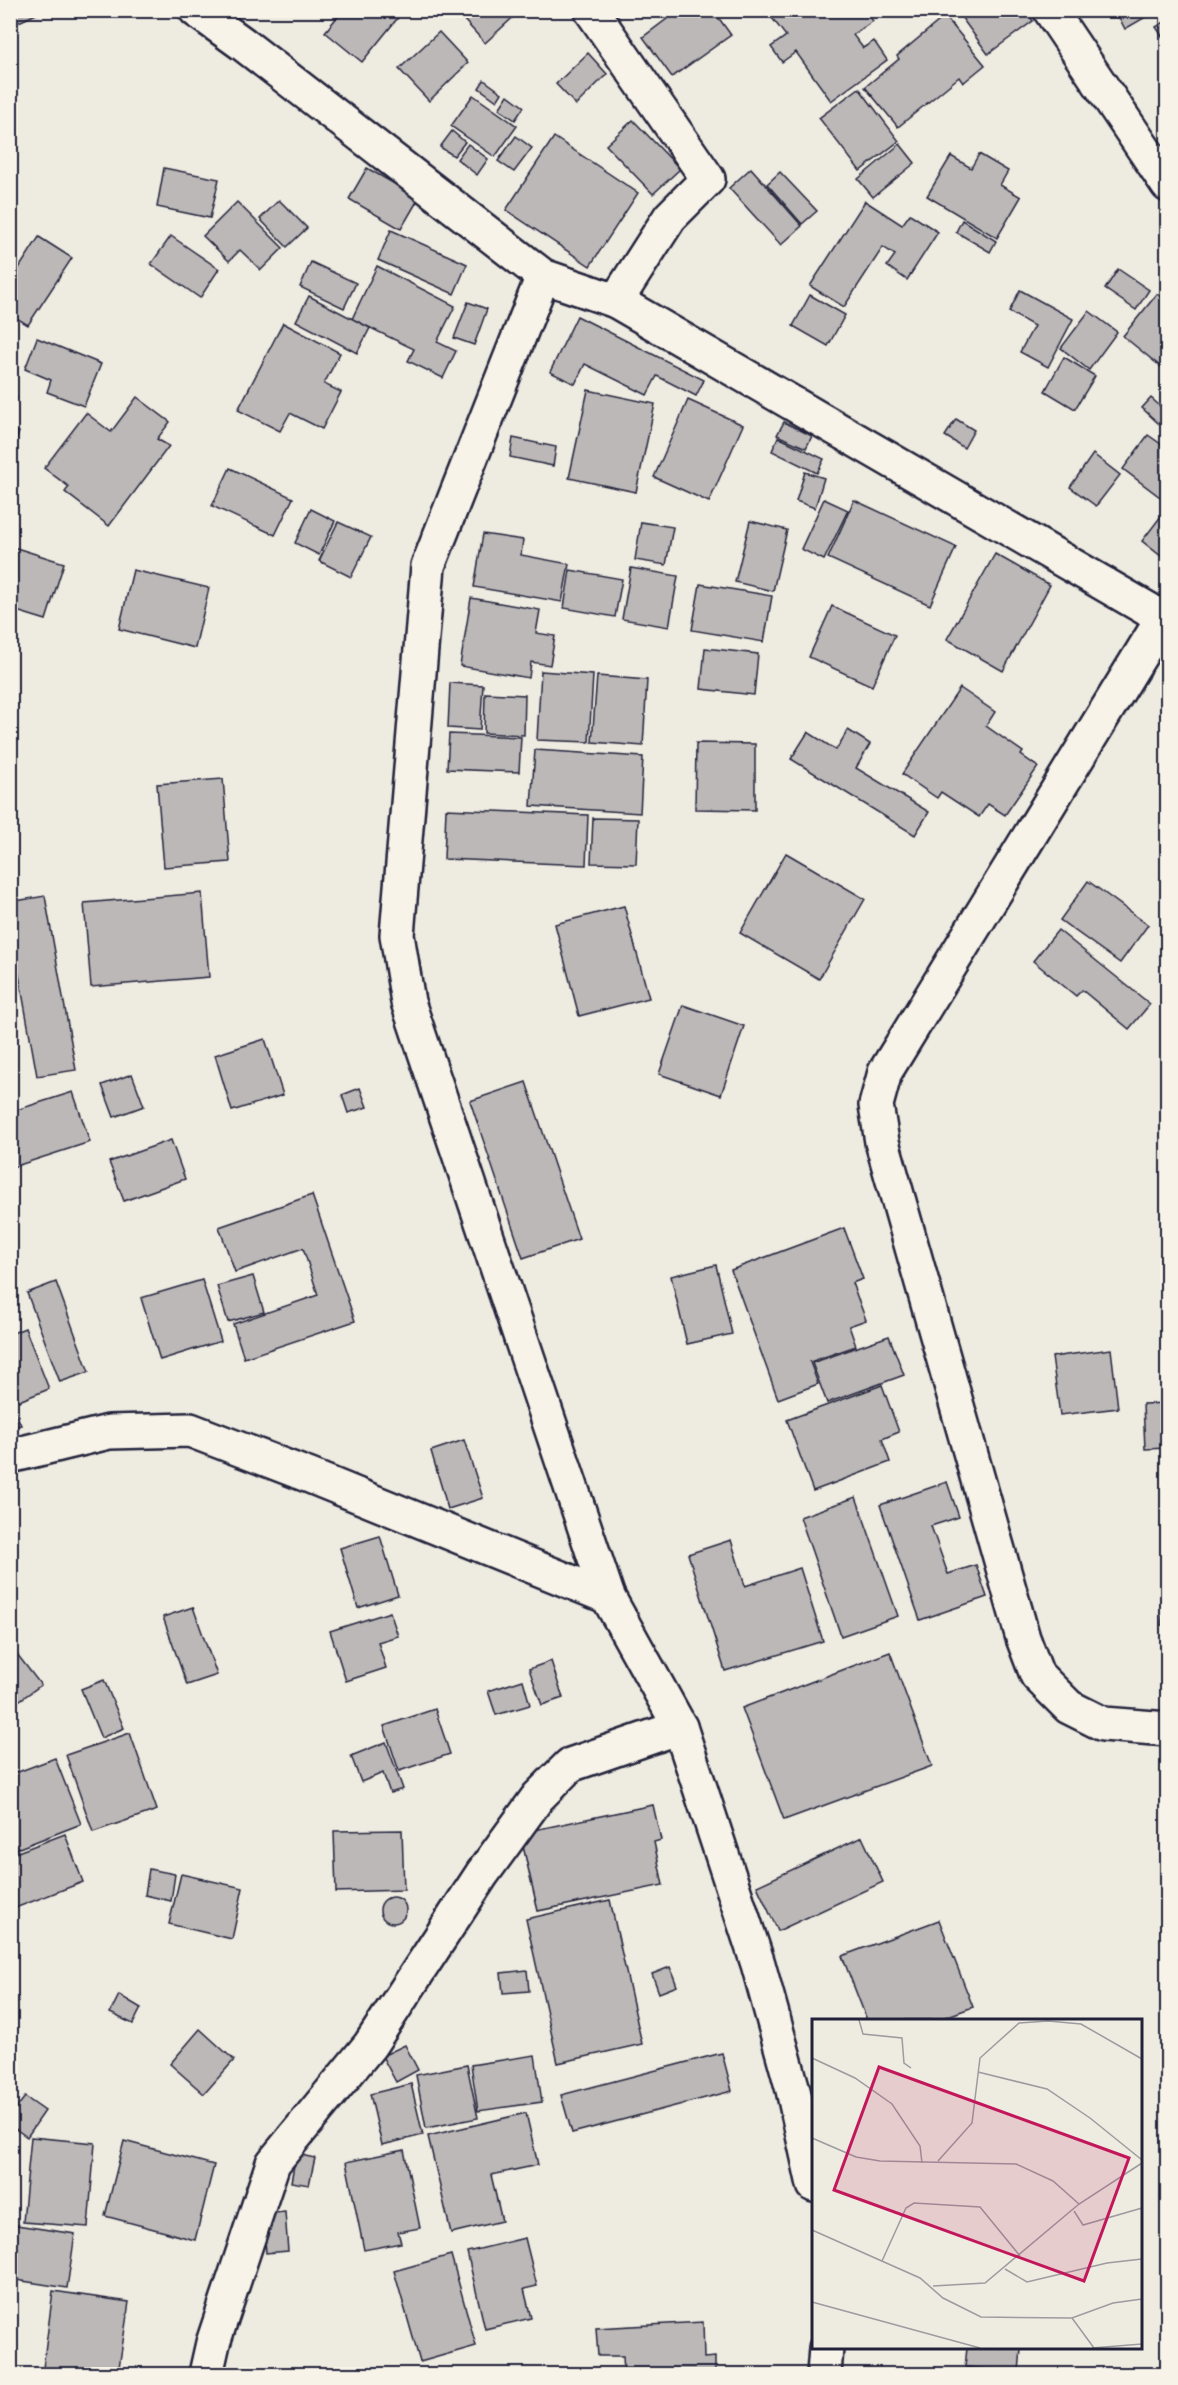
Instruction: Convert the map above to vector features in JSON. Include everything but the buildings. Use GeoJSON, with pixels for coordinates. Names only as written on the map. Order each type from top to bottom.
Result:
{"type":"FeatureCollection","features":[{"type":"Feature","properties":{"kind":"street"},"geometry":{"type":"LineString","coordinates":[[196,10],[543,276],[616,301],[1165,620],[885,1072],[876,1104],[882,1142],[1023,1638],[1037,1675],[1069,1707],[1103,1724],[1167,1729]]}},
{"type":"Feature","properties":{"kind":"street"},"geometry":{"type":"LineString","coordinates":[[591,10],[708,179],[670,218],[616,301]]}},
{"type":"Feature","properties":{"kind":"street"},"geometry":{"type":"LineString","coordinates":[[1050,10],[1167,185]]}},
{"type":"Feature","properties":{"kind":"street"},"geometry":{"type":"LineString","coordinates":[[543,276],[428,566],[397,935],[408,1002],[608,1597],[680,1727],[758,1964],[793,2090],[812,2180]]}},
{"type":"Feature","properties":{"kind":"street"},"geometry":{"type":"LineString","coordinates":[[10,1456],[109,1432],[190,1430],[310,1476],[608,1597]]}},
{"type":"Feature","properties":{"kind":"street"},"geometry":{"type":"LineString","coordinates":[[206,2374],[213,2343],[273,2163],[369,2045],[482,1874],[538,1797],[570,1765],[680,1727]]}},
{"type":"Feature","properties":{"kind":"street"},"geometry":{"type":"LineString","coordinates":[[824,2374],[826,2349]]}}]}
